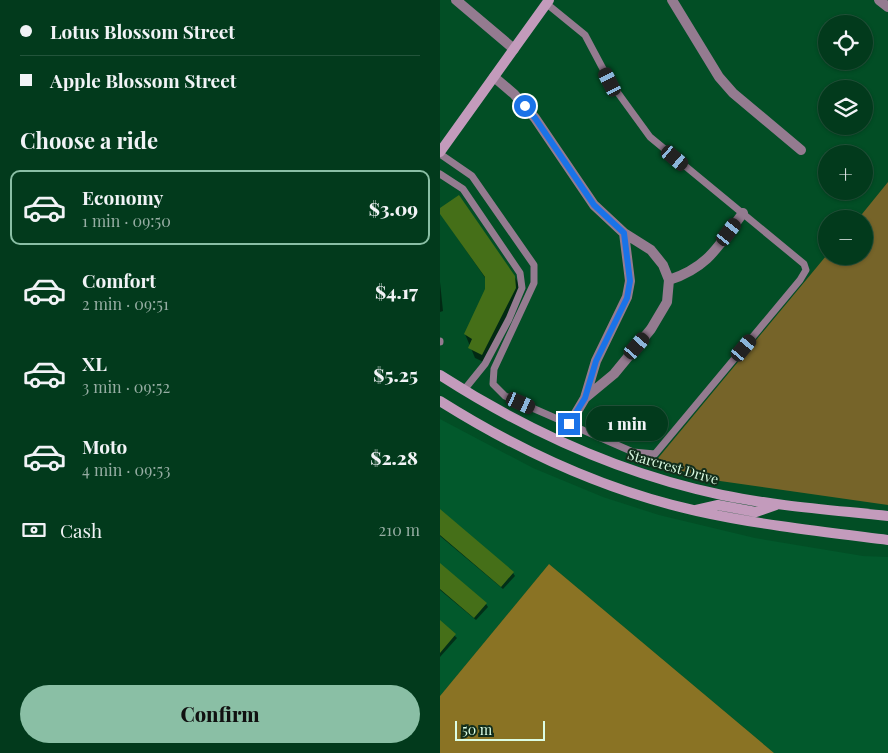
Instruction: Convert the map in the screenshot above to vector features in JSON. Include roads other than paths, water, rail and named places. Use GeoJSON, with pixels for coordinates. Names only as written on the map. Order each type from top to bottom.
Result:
{"type":"FeatureCollection","features":[{"type":"Feature","properties":{"kind":"main road"},"geometry":{"type":"LineString","coordinates":[[440,153],[548,2]]}},
{"type":"Feature","properties":{"kind":"main road","name":"Starcrest Drive"},"geometry":{"type":"LineString","coordinates":[[440,375],[532,428],[580,451],[624,468],[723,495],[780,504],[888,516]]}},
{"type":"Feature","properties":{"kind":"main road"},"geometry":{"type":"LineString","coordinates":[[440,401],[536,454],[635,494],[695,511],[758,524],[888,540]]}},
{"type":"Feature","properties":{"kind":"main road"},"geometry":{"type":"LineString","coordinates":[[695,511],[718,505],[756,512],[780,504]]}},
{"type":"Feature","properties":{"kind":"street"},"geometry":{"type":"LineString","coordinates":[[456,0],[514,49]]}},
{"type":"Feature","properties":{"kind":"street"},"geometry":{"type":"LineString","coordinates":[[672,0],[719,78],[801,150]]}},
{"type":"Feature","properties":{"kind":"street"},"geometry":{"type":"LineString","coordinates":[[879,0],[888,7]]}},
{"type":"Feature","properties":{"kind":"street"},"geometry":{"type":"LineString","coordinates":[[494,77],[514,94],[535,118],[594,205],[624,233],[651,250],[663,265],[669,280],[667,302],[651,329],[614,374],[585,398]]}},
{"type":"Feature","properties":{"kind":"street"},"geometry":{"type":"LineString","coordinates":[[669,280],[692,272],[704,263],[743,213]]}},
{"type":"Feature","properties":{"kind":"street"},"geometry":{"type":"LineString","coordinates":[[569,424],[585,398],[596,361],[627,298],[630,281],[624,233]]}},
{"type":"Feature","properties":{"kind":"lane"},"geometry":{"type":"LineString","coordinates":[[440,153],[472,176],[525,250],[536,273],[534,283],[494,369],[493,384],[505,396],[633,452],[655,454],[800,280],[806,270],[804,264],[650,137],[610,82],[585,35],[548,2]]}},
{"type":"Feature","properties":{"kind":"lane"},"geometry":{"type":"LineString","coordinates":[[440,174],[463,190],[520,273],[522,288],[509,319],[485,364],[464,390]]}}]}
